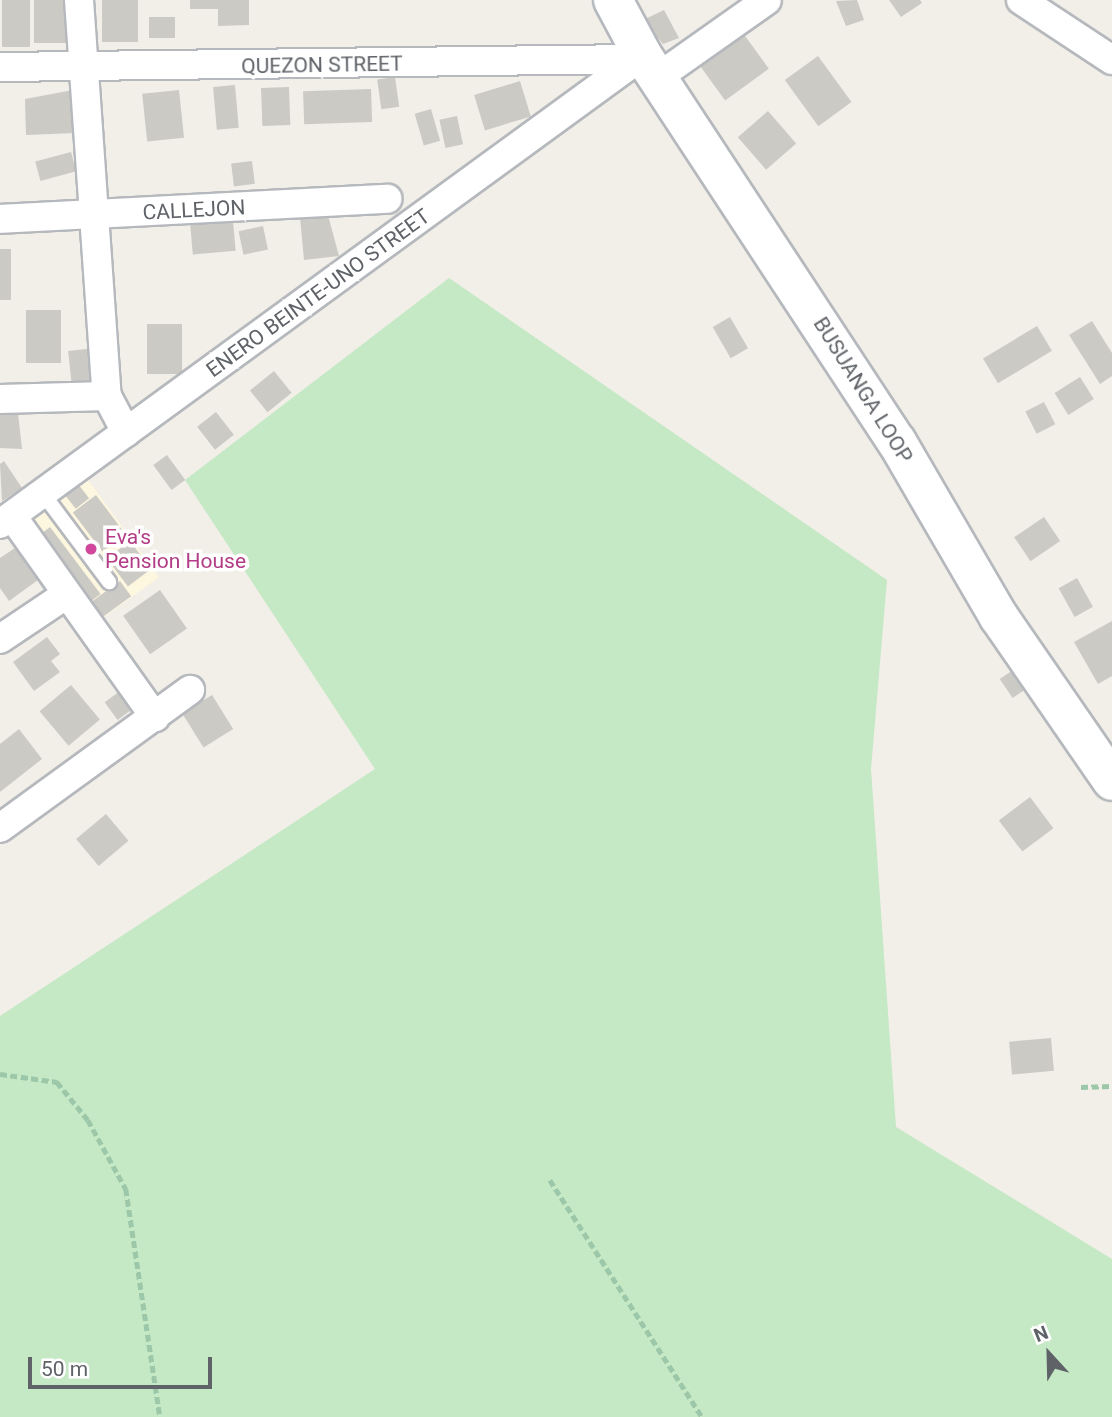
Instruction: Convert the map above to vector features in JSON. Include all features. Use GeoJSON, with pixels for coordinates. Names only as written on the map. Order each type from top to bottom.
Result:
{"type":"FeatureCollection","features":[{"type":"Feature","properties":{"kind":"main road","name":"BUSUANGA LOOP"},"geometry":{"type":"LineString","coordinates":[[613,0],[645,64],[897,442],[999,617],[1112,780]]}},
{"type":"Feature","properties":{"kind":"street"},"geometry":{"type":"LineString","coordinates":[[79,0],[86,68],[90,217],[107,396],[126,432]]}},
{"type":"Feature","properties":{"kind":"street","name":"ENERO BEINTE-UNO STREET"},"geometry":{"type":"LineString","coordinates":[[6,520],[41,490],[645,64],[767,0]]}},
{"type":"Feature","properties":{"kind":"street"},"geometry":{"type":"LineString","coordinates":[[1021,0],[1112,60]]}},
{"type":"Feature","properties":{"kind":"street","name":"QUEZON STREET"},"geometry":{"type":"LineString","coordinates":[[0,67],[645,64]]}},
{"type":"Feature","properties":{"kind":"street","name":"CALLEJON"},"geometry":{"type":"LineString","coordinates":[[0,219],[90,217],[387,199]]}},
{"type":"Feature","properties":{"kind":"street"},"geometry":{"type":"LineString","coordinates":[[0,399],[107,396]]}},
{"type":"Feature","properties":{"kind":"street"},"geometry":{"type":"LineString","coordinates":[[6,520],[155,717]]}},
{"type":"Feature","properties":{"kind":"street"},"geometry":{"type":"LineString","coordinates":[[0,639],[64,596]]}},
{"type":"Feature","properties":{"kind":"street"},"geometry":{"type":"LineString","coordinates":[[0,828],[190,690]]}},
{"type":"Feature","properties":{"kind":"lane"},"geometry":{"type":"LineString","coordinates":[[41,490],[109,582]]}},
{"type":"Feature","properties":{"kind":"path"},"geometry":{"type":"LineString","coordinates":[[0,1074],[57,1082],[88,1120],[125,1189],[160,1417]]}},
{"type":"Feature","properties":{"kind":"path"},"geometry":{"type":"LineString","coordinates":[[1081,1087],[1112,1086]]}},
{"type":"Feature","properties":{"kind":"path"},"geometry":{"type":"LineString","coordinates":[[550,1180],[702,1417]]}},
{"type":"Feature","properties":{"kind":"shaded area","name":"Eva's Pension House"},"geometry":{"type":"Polygon","coordinates":[[[86,477],[159,577],[97,623],[24,522],[86,477]]]}},
{"type":"Feature","properties":{"kind":"green space"},"geometry":{"type":"Polygon","coordinates":[[[449,278],[887,580],[871,769],[896,1127],[1112,1259],[1112,1417],[0,1417],[0,1016],[375,769],[185,480],[449,278]]]}},
{"type":"Feature","properties":{"kind":"building"},"geometry":{"type":"Polygon","coordinates":[[[2,0],[30,0],[30,47],[2,47],[2,0]]]}},
{"type":"Feature","properties":{"kind":"building"},"geometry":{"type":"Polygon","coordinates":[[[34,0],[72,0],[72,43],[34,43],[34,0]]]}},
{"type":"Feature","properties":{"kind":"building"},"geometry":{"type":"Polygon","coordinates":[[[102,0],[138,0],[138,42],[102,42],[102,0]]]}},
{"type":"Feature","properties":{"kind":"building"},"geometry":{"type":"Polygon","coordinates":[[[190,0],[249,0],[249,25],[218,26],[218,9],[190,9],[190,0]]]}},
{"type":"Feature","properties":{"kind":"building"},"geometry":{"type":"Polygon","coordinates":[[[857,0],[864,20],[846,26],[836,1],[857,0]]]}},
{"type":"Feature","properties":{"kind":"building"},"geometry":{"type":"Polygon","coordinates":[[[889,0],[920,0],[922,3],[901,17],[889,0]]]}},
{"type":"Feature","properties":{"kind":"building"},"geometry":{"type":"Polygon","coordinates":[[[664,10],[679,38],[663,44],[643,20],[664,10]]]}},
{"type":"Feature","properties":{"kind":"building"},"geometry":{"type":"Polygon","coordinates":[[[149,17],[175,17],[175,38],[149,38],[149,17]]]}},
{"type":"Feature","properties":{"kind":"building"},"geometry":{"type":"Polygon","coordinates":[[[740,29],[769,69],[725,100],[696,61],[740,29]]]}},
{"type":"Feature","properties":{"kind":"building"},"geometry":{"type":"Polygon","coordinates":[[[818,56],[852,102],[818,126],[785,80],[818,56]]]}},
{"type":"Feature","properties":{"kind":"building"},"geometry":{"type":"Polygon","coordinates":[[[395,77],[399,107],[381,109],[377,80],[395,77]]]}},
{"type":"Feature","properties":{"kind":"building"},"geometry":{"type":"Polygon","coordinates":[[[520,81],[531,116],[485,130],[474,95],[520,81]]]}},
{"type":"Feature","properties":{"kind":"building"},"geometry":{"type":"Polygon","coordinates":[[[235,85],[239,128],[217,130],[213,87],[235,85]]]}},
{"type":"Feature","properties":{"kind":"building"},"geometry":{"type":"Polygon","coordinates":[[[289,87],[290,125],[262,126],[261,88],[289,87]]]}},
{"type":"Feature","properties":{"kind":"building"},"geometry":{"type":"Polygon","coordinates":[[[371,89],[372,122],[304,124],[303,91],[371,89]]]}},
{"type":"Feature","properties":{"kind":"building"},"geometry":{"type":"Polygon","coordinates":[[[73,90],[75,133],[26,135],[25,99],[73,90]]]}},
{"type":"Feature","properties":{"kind":"building"},"geometry":{"type":"Polygon","coordinates":[[[179,90],[184,138],[147,142],[142,94],[179,90]]]}},
{"type":"Feature","properties":{"kind":"building"},"geometry":{"type":"Polygon","coordinates":[[[431,109],[440,141],[424,145],[415,114],[431,109]]]}},
{"type":"Feature","properties":{"kind":"building"},"geometry":{"type":"Polygon","coordinates":[[[768,111],[796,143],[766,170],[738,137],[768,111]]]}},
{"type":"Feature","properties":{"kind":"building"},"geometry":{"type":"Polygon","coordinates":[[[457,116],[463,144],[445,148],[439,120],[457,116]]]}},
{"type":"Feature","properties":{"kind":"building"},"geometry":{"type":"Polygon","coordinates":[[[71,152],[76,171],[40,181],[35,162],[71,152]]]}},
{"type":"Feature","properties":{"kind":"building"},"geometry":{"type":"Polygon","coordinates":[[[252,161],[255,184],[234,186],[231,164],[252,161]]]}},
{"type":"Feature","properties":{"kind":"building"},"geometry":{"type":"Polygon","coordinates":[[[325,204],[339,256],[304,260],[299,207],[325,204]]]}},
{"type":"Feature","properties":{"kind":"building"},"geometry":{"type":"Polygon","coordinates":[[[232,209],[236,251],[193,255],[189,213],[232,209]]]}},
{"type":"Feature","properties":{"kind":"building"},"geometry":{"type":"Polygon","coordinates":[[[263,226],[268,249],[244,255],[239,231],[263,226]]]}},
{"type":"Feature","properties":{"kind":"building"},"geometry":{"type":"Polygon","coordinates":[[[0,249],[11,249],[11,300],[0,300],[0,249]]]}},
{"type":"Feature","properties":{"kind":"building"},"geometry":{"type":"Polygon","coordinates":[[[26,310],[61,310],[61,363],[26,363],[26,310]]]}},
{"type":"Feature","properties":{"kind":"building"},"geometry":{"type":"Polygon","coordinates":[[[730,317],[748,348],[731,358],[713,327],[730,317]]]}},
{"type":"Feature","properties":{"kind":"building"},"geometry":{"type":"Polygon","coordinates":[[[1092,321],[1112,353],[1112,376],[1100,384],[1069,335],[1092,321]]]}},
{"type":"Feature","properties":{"kind":"building"},"geometry":{"type":"Polygon","coordinates":[[[147,324],[182,324],[182,374],[147,374],[147,324]]]}},
{"type":"Feature","properties":{"kind":"building"},"geometry":{"type":"Polygon","coordinates":[[[1037,326],[1052,351],[998,383],[983,358],[1037,326]]]}},
{"type":"Feature","properties":{"kind":"building"},"geometry":{"type":"Polygon","coordinates":[[[96,348],[99,379],[71,382],[68,351],[96,348]]]}},
{"type":"Feature","properties":{"kind":"building"},"geometry":{"type":"Polygon","coordinates":[[[274,371],[292,393],[268,412],[250,391],[274,371]]]}},
{"type":"Feature","properties":{"kind":"building"},"geometry":{"type":"Polygon","coordinates":[[[1080,377],[1094,399],[1068,415],[1055,393],[1080,377]]]}},
{"type":"Feature","properties":{"kind":"building"},"geometry":{"type":"Polygon","coordinates":[[[1044,402],[1055,424],[1037,434],[1025,412],[1044,402]]]}},
{"type":"Feature","properties":{"kind":"building"},"geometry":{"type":"Polygon","coordinates":[[[216,412],[234,435],[215,450],[197,427],[216,412]]]}},
{"type":"Feature","properties":{"kind":"building"},"geometry":{"type":"Polygon","coordinates":[[[0,413],[18,413],[22,449],[0,448],[0,413]]]}},
{"type":"Feature","properties":{"kind":"building"},"geometry":{"type":"Polygon","coordinates":[[[167,455],[185,480],[171,490],[153,465],[167,455]]]}},
{"type":"Feature","properties":{"kind":"building"},"geometry":{"type":"Polygon","coordinates":[[[4,461],[22,488],[2,501],[0,464],[4,461]]]}},
{"type":"Feature","properties":{"kind":"building"},"geometry":{"type":"Polygon","coordinates":[[[78,484],[89,498],[76,509],[65,494],[78,484]]]}},
{"type":"Feature","properties":{"kind":"building"},"geometry":{"type":"Polygon","coordinates":[[[96,495],[125,534],[102,552],[73,512],[96,495]]]}},
{"type":"Feature","properties":{"kind":"building"},"geometry":{"type":"Polygon","coordinates":[[[1044,517],[1060,541],[1030,561],[1014,537],[1044,517]]]}},
{"type":"Feature","properties":{"kind":"building"},"geometry":{"type":"Polygon","coordinates":[[[50,527],[101,594],[87,604],[36,537],[50,527]]]}},
{"type":"Feature","properties":{"kind":"building"},"geometry":{"type":"Polygon","coordinates":[[[130,541],[151,569],[128,586],[107,558],[130,541]]]}},
{"type":"Feature","properties":{"kind":"building"},"geometry":{"type":"Polygon","coordinates":[[[15,548],[38,580],[9,601],[0,588],[0,558],[15,548]]]}},
{"type":"Feature","properties":{"kind":"building"},"geometry":{"type":"Polygon","coordinates":[[[1077,578],[1093,607],[1075,617],[1059,588],[1077,578]]]}},
{"type":"Feature","properties":{"kind":"building"},"geometry":{"type":"Polygon","coordinates":[[[120,581],[131,596],[97,621],[86,606],[120,581]]]}},
{"type":"Feature","properties":{"kind":"building"},"geometry":{"type":"Polygon","coordinates":[[[160,590],[187,629],[150,654],[123,616],[160,590]]]}},
{"type":"Feature","properties":{"kind":"building"},"geometry":{"type":"Polygon","coordinates":[[[1112,621],[1112,676],[1098,684],[1074,642],[1112,621]]]}},
{"type":"Feature","properties":{"kind":"building"},"geometry":{"type":"Polygon","coordinates":[[[47,637],[60,654],[51,661],[60,672],[34,691],[13,662],[47,637]]]}},
{"type":"Feature","properties":{"kind":"building"},"geometry":{"type":"Polygon","coordinates":[[[1013,670],[1026,689],[1013,698],[1000,679],[1013,670]]]}},
{"type":"Feature","properties":{"kind":"building"},"geometry":{"type":"Polygon","coordinates":[[[71,685],[100,719],[69,746],[40,711],[71,685]]]}},
{"type":"Feature","properties":{"kind":"building"},"geometry":{"type":"Polygon","coordinates":[[[120,691],[133,709],[118,720],[105,702],[120,691]]]}},
{"type":"Feature","properties":{"kind":"building"},"geometry":{"type":"Polygon","coordinates":[[[212,695],[233,729],[204,747],[182,714],[212,695]]]}},
{"type":"Feature","properties":{"kind":"building"},"geometry":{"type":"Polygon","coordinates":[[[19,729],[42,759],[0,792],[0,744],[19,729]]]}},
{"type":"Feature","properties":{"kind":"building"},"geometry":{"type":"Polygon","coordinates":[[[1030,797],[1053,828],[1022,852],[999,820],[1030,797]]]}},
{"type":"Feature","properties":{"kind":"building"},"geometry":{"type":"Polygon","coordinates":[[[106,814],[128,841],[99,866],[76,839],[106,814]]]}},
{"type":"Feature","properties":{"kind":"building"},"geometry":{"type":"Polygon","coordinates":[[[1051,1038],[1054,1071],[1012,1075],[1009,1042],[1051,1038]]]}},
{"type":"Feature","properties":{"kind":"place","name":"Eva's Pension House"},"geometry":{"type":"Point","coordinates":[91,549]}}]}
